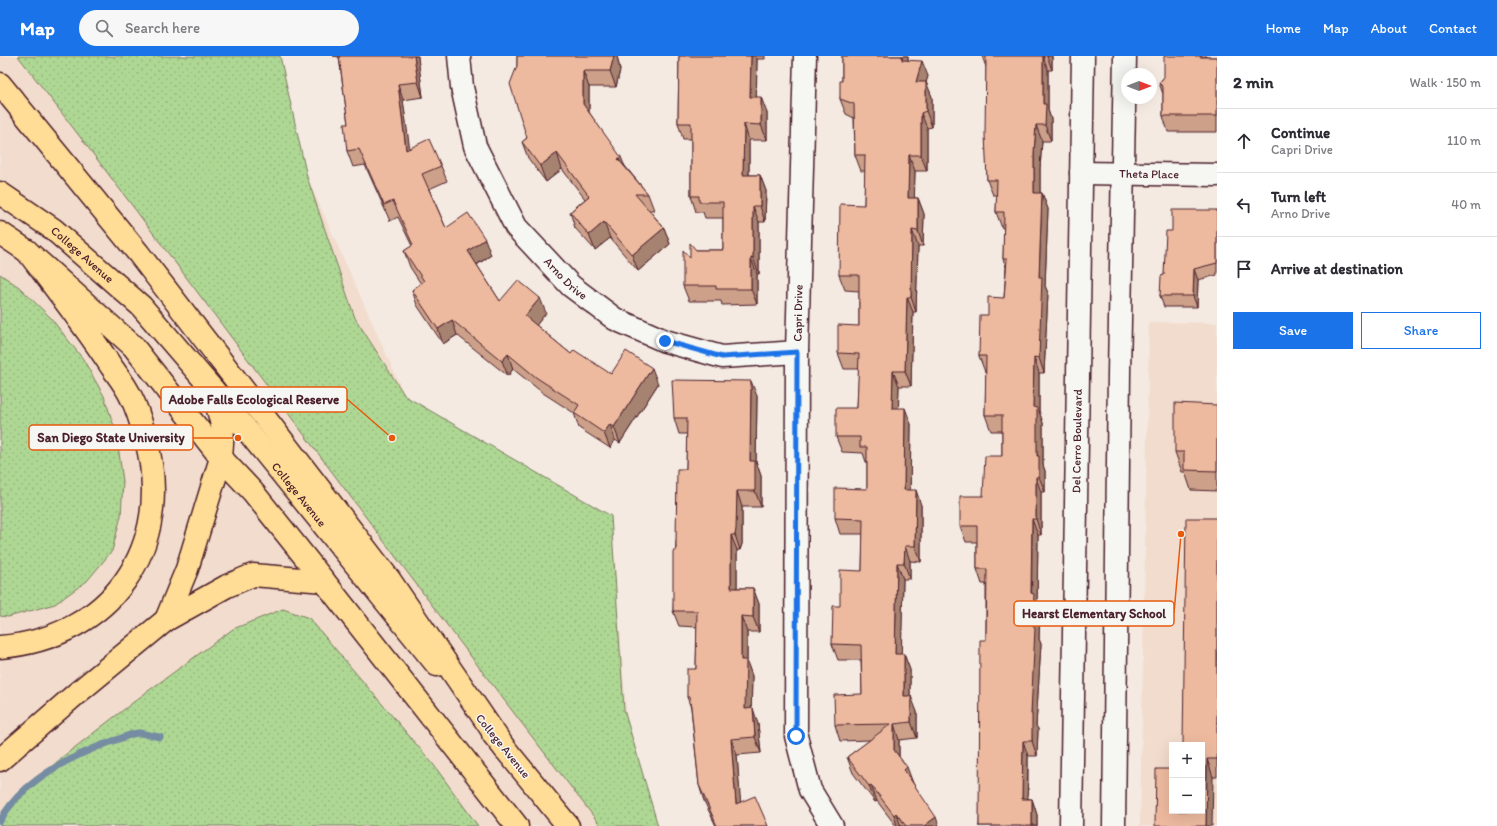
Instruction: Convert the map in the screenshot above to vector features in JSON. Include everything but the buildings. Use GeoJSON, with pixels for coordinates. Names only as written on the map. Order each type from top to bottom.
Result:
{"type":"FeatureCollection","features":[{"type":"Feature","properties":{"kind":"main road"},"geometry":{"type":"LineString","coordinates":[[0,84],[144,260],[389,579],[505,749]]}},
{"type":"Feature","properties":{"kind":"main road","name":"College Avenue"},"geometry":{"type":"LineString","coordinates":[[0,193],[53,229],[141,306],[213,390],[568,826]]}},
{"type":"Feature","properties":{"kind":"main road"},"geometry":{"type":"LineString","coordinates":[[0,233],[27,251],[133,346],[221,458],[252,492],[324,581],[517,826]]}},
{"type":"Feature","properties":{"kind":"main road"},"geometry":{"type":"LineString","coordinates":[[0,647],[42,640],[68,630],[98,610],[122,586],[140,557],[152,518],[153,488],[151,457],[131,397],[96,342],[27,251]]}},
{"type":"Feature","properties":{"kind":"main road"},"geometry":{"type":"LineString","coordinates":[[166,620],[187,569],[221,458],[222,429],[213,390]]}},
{"type":"Feature","properties":{"kind":"main road"},"geometry":{"type":"LineString","coordinates":[[0,760],[76,694],[166,620],[227,586],[253,575],[324,581]]}},
{"type":"Feature","properties":{"kind":"street","name":"Arno Drive"},"geometry":{"type":"LineString","coordinates":[[459,56],[462,87],[475,146],[516,227],[571,286],[615,319],[665,341],[722,357],[797,352]]}},
{"type":"Feature","properties":{"kind":"street","name":"Capri Drive"},"geometry":{"type":"LineString","coordinates":[[805,56],[797,352],[796,736],[810,790],[832,826]]}},
{"type":"Feature","properties":{"kind":"street","name":"Del Cerro Boulevard"},"geometry":{"type":"LineString","coordinates":[[1071,826],[1083,56]]}},
{"type":"Feature","properties":{"kind":"street"},"geometry":{"type":"LineString","coordinates":[[1114,826],[1125,56]]}},
{"type":"Feature","properties":{"kind":"street","name":"Theta Place"},"geometry":{"type":"LineString","coordinates":[[1081,173],[1217,175]]}},
{"type":"Feature","properties":{"kind":"shaded area"},"geometry":{"type":"Polygon","coordinates":[[[0,56],[280,56],[307,177],[405,396],[611,516],[627,720],[658,826],[0,826],[0,56]]]}},
{"type":"Feature","properties":{"kind":"shaded area"},"geometry":{"type":"Polygon","coordinates":[[[1149,322],[1217,323],[1217,826],[1140,826],[1149,322]]]}},
{"type":"Feature","properties":{"kind":"green space"},"geometry":{"type":"Polygon","coordinates":[[[18,56],[280,56],[307,177],[355,318],[405,396],[611,516],[624,710],[658,826],[601,826],[454,634],[18,56]]]}},
{"type":"Feature","properties":{"kind":"green space"},"geometry":{"type":"Polygon","coordinates":[[[0,274],[19,287],[50,317],[83,359],[104,396],[116,432],[123,481],[121,516],[112,551],[87,581],[55,604],[8,617],[0,616],[0,274]]]}},
{"type":"Feature","properties":{"kind":"green space"},"geometry":{"type":"Polygon","coordinates":[[[283,609],[309,618],[433,764],[478,826],[0,826],[0,815],[61,758],[144,694],[233,629],[283,609]]]}},
{"type":"Feature","properties":{"kind":"waterway"},"geometry":{"type":"LineString","coordinates":[[0,821],[9,806],[21,793],[49,771],[65,762],[97,747],[133,734],[139,733],[160,737]]}},
{"type":"Feature","properties":{"kind":"place","name":"San Diego State University"},"geometry":{"type":"Point","coordinates":[238,438]}},
{"type":"Feature","properties":{"kind":"place","name":"Adobe Falls Ecological Reserve"},"geometry":{"type":"Point","coordinates":[392,438]}},
{"type":"Feature","properties":{"kind":"place","name":"Hearst Elementary School"},"geometry":{"type":"Point","coordinates":[1181,534]}},
{"type":"Feature","properties":{"kind":"route"},"geometry":{"type":"LineString","coordinates":[[665,341],[722,357],[797,352],[796,736]]}}]}
